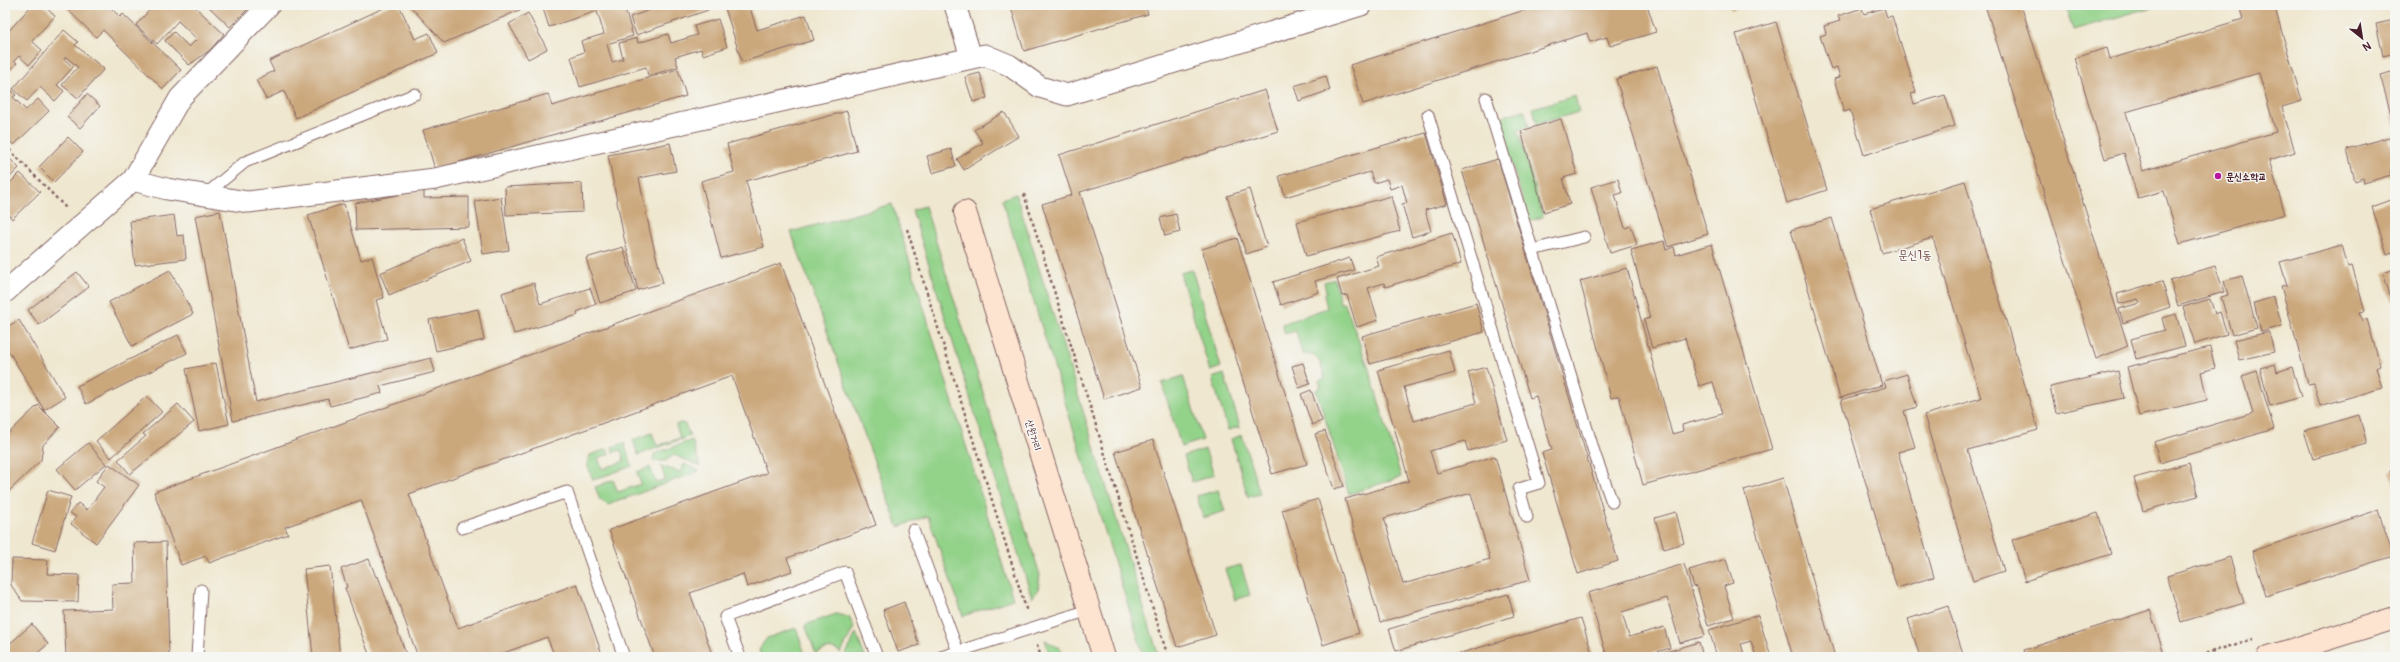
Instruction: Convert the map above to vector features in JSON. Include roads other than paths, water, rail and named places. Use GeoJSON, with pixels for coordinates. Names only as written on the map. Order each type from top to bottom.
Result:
{"type":"FeatureCollection","features":[{"type":"Feature","properties":{"kind":"main road","name":"산원거리"},"geometry":{"type":"LineString","coordinates":[[965,212],[1104,657]]}},
{"type":"Feature","properties":{"kind":"main road"},"geometry":{"type":"LineString","coordinates":[[2269,657],[2395,618]]}},
{"type":"Feature","properties":{"kind":"street"},"geometry":{"type":"LineString","coordinates":[[5,292],[133,180],[180,98],[269,5]]}},
{"type":"Feature","properties":{"kind":"street"},"geometry":{"type":"LineString","coordinates":[[955,5],[971,56]]}},
{"type":"Feature","properties":{"kind":"street"},"geometry":{"type":"LineString","coordinates":[[133,180],[167,189],[248,202],[434,179],[971,56],[985,55],[1009,65],[1040,87],[1067,95],[1361,5]]}},
{"type":"Feature","properties":{"kind":"lane"},"geometry":{"type":"LineString","coordinates":[[205,195],[245,162],[415,94]]}},
{"type":"Feature","properties":{"kind":"lane"},"geometry":{"type":"LineString","coordinates":[[1486,98],[1595,456],[1612,502]]}},
{"type":"Feature","properties":{"kind":"lane"},"geometry":{"type":"LineString","coordinates":[[1428,115],[1539,483],[1519,489],[1527,517]]}},
{"type":"Feature","properties":{"kind":"lane"},"geometry":{"type":"LineString","coordinates":[[1532,250],[1584,237]]}},
{"type":"Feature","properties":{"kind":"lane"},"geometry":{"type":"LineString","coordinates":[[462,528],[566,492],[624,657]]}},
{"type":"Feature","properties":{"kind":"lane"},"geometry":{"type":"LineString","coordinates":[[914,530],[959,654]]}},
{"type":"Feature","properties":{"kind":"lane"},"geometry":{"type":"LineString","coordinates":[[740,657],[725,617],[845,572],[877,657]]}},
{"type":"Feature","properties":{"kind":"lane"},"geometry":{"type":"LineString","coordinates":[[197,657],[201,590]]}},
{"type":"Feature","properties":{"kind":"lane"},"geometry":{"type":"LineString","coordinates":[[941,657],[959,654],[1032,628],[1089,610]]}},
{"type":"Feature","properties":{"kind":"place","name":"문신소학교"},"geometry":{"type":"Point","coordinates":[2218,176]}},
{"type":"Feature","properties":{"kind":"district","name":"문신1동"},"geometry":{"type":"Point","coordinates":[1915,255]}}]}
